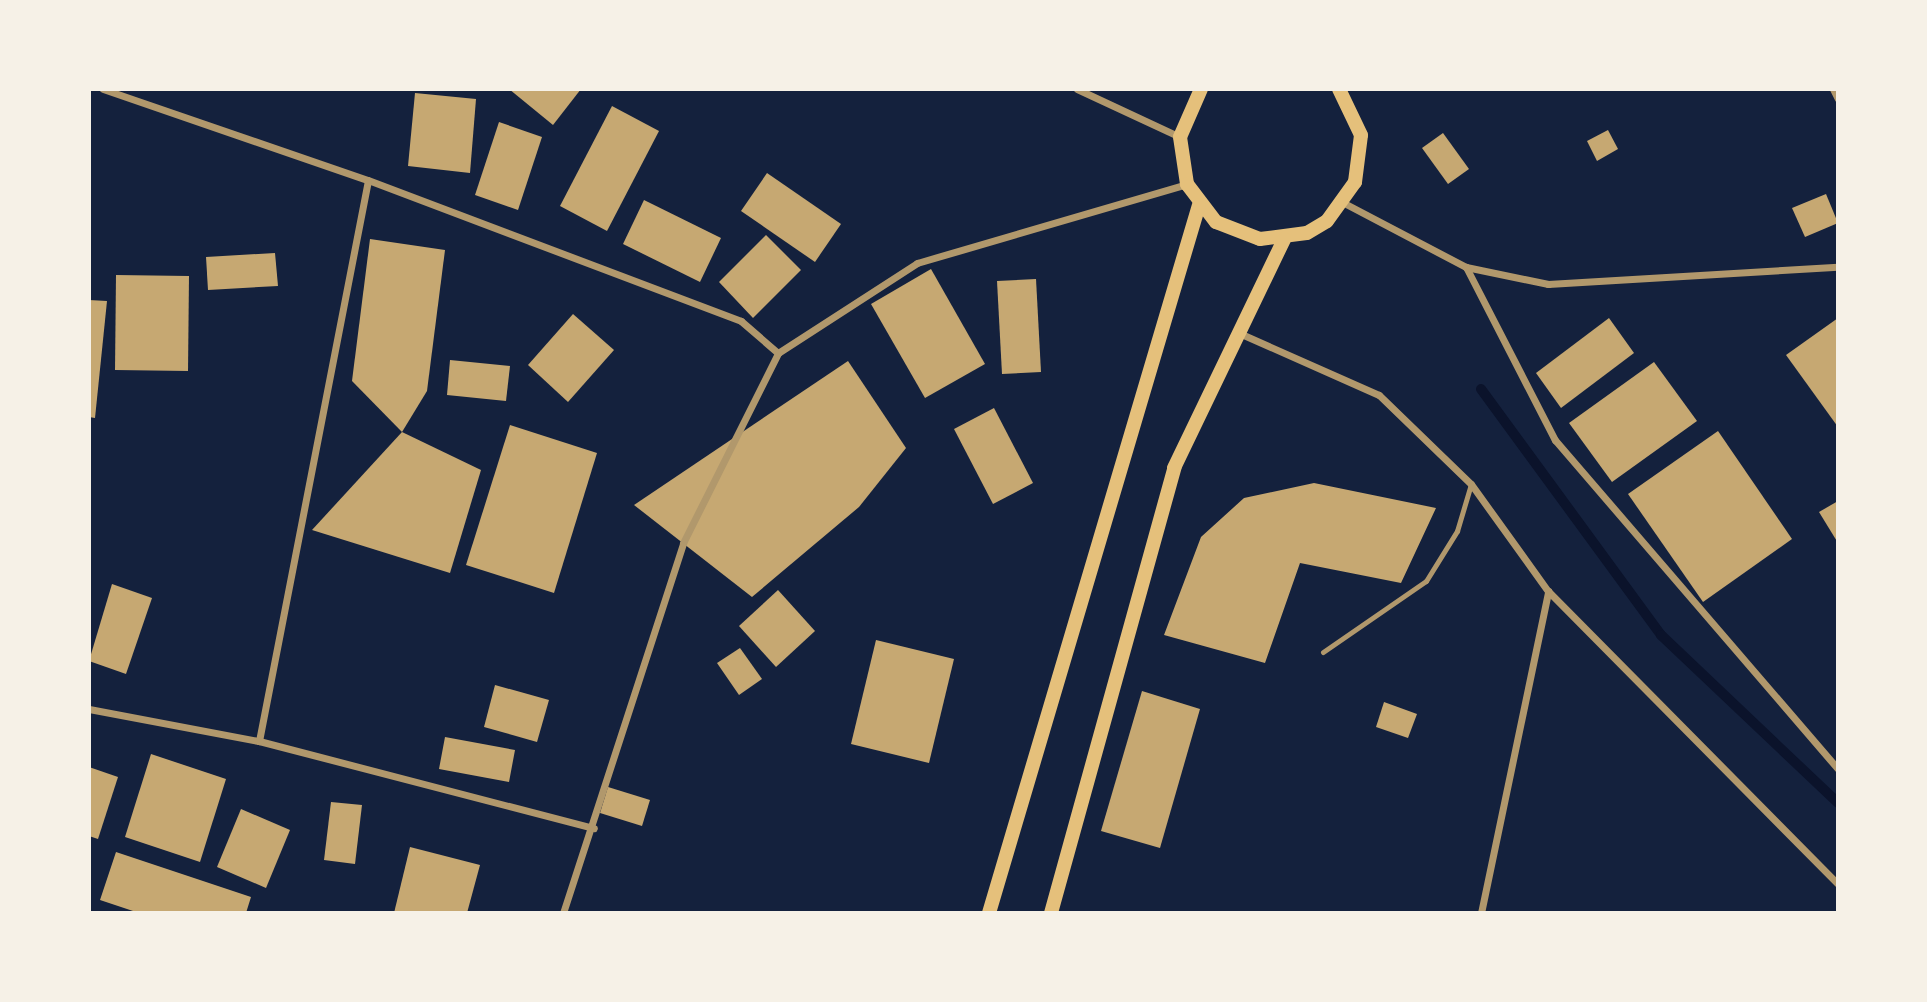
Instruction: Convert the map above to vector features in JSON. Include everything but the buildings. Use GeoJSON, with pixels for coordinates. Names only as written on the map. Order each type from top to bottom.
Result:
{"type":"FeatureCollection","features":[{"type":"Feature","properties":{"kind":"main road"},"geometry":{"type":"LineString","coordinates":[[1201,89],[1180,137],[1186,184],[1199,205],[1237,233],[1284,239],[1307,233],[1344,203],[1362,159],[1361,135],[1339,89]]}},
{"type":"Feature","properties":{"kind":"main road"},"geometry":{"type":"LineString","coordinates":[[989,913],[1199,205]]}},
{"type":"Feature","properties":{"kind":"main road"},"geometry":{"type":"LineString","coordinates":[[1051,913],[1174,468],[1284,239]]}},
{"type":"Feature","properties":{"kind":"street"},"geometry":{"type":"LineString","coordinates":[[103,89],[368,180],[740,321],[778,354]]}},
{"type":"Feature","properties":{"kind":"street"},"geometry":{"type":"LineString","coordinates":[[1077,89],[1180,137]]}},
{"type":"Feature","properties":{"kind":"street"},"geometry":{"type":"LineString","coordinates":[[1833,89],[1838,99]]}},
{"type":"Feature","properties":{"kind":"street"},"geometry":{"type":"LineString","coordinates":[[259,741],[368,180]]}},
{"type":"Feature","properties":{"kind":"street"},"geometry":{"type":"LineString","coordinates":[[563,913],[594,828],[683,543],[778,354],[917,264],[1186,184]]}},
{"type":"Feature","properties":{"kind":"street"},"geometry":{"type":"LineString","coordinates":[[1344,203],[1466,267],[1548,284],[1838,267]]}},
{"type":"Feature","properties":{"kind":"street"},"geometry":{"type":"LineString","coordinates":[[1466,267],[1555,440],[1838,769]]}},
{"type":"Feature","properties":{"kind":"street"},"geometry":{"type":"LineString","coordinates":[[1239,333],[1378,396],[1471,484],[1548,591],[1838,884]]}},
{"type":"Feature","properties":{"kind":"street"},"geometry":{"type":"LineString","coordinates":[[1480,913],[1548,591]]}},
{"type":"Feature","properties":{"kind":"street"},"geometry":{"type":"LineString","coordinates":[[89,709],[259,741],[594,828]]}},
{"type":"Feature","properties":{"kind":"lane"},"geometry":{"type":"LineString","coordinates":[[1323,652],[1426,581],[1458,531],[1471,484]]}},
{"type":"Feature","properties":{"kind":"waterway"},"geometry":{"type":"LineString","coordinates":[[1481,389],[1661,635],[1838,803]]}}]}
